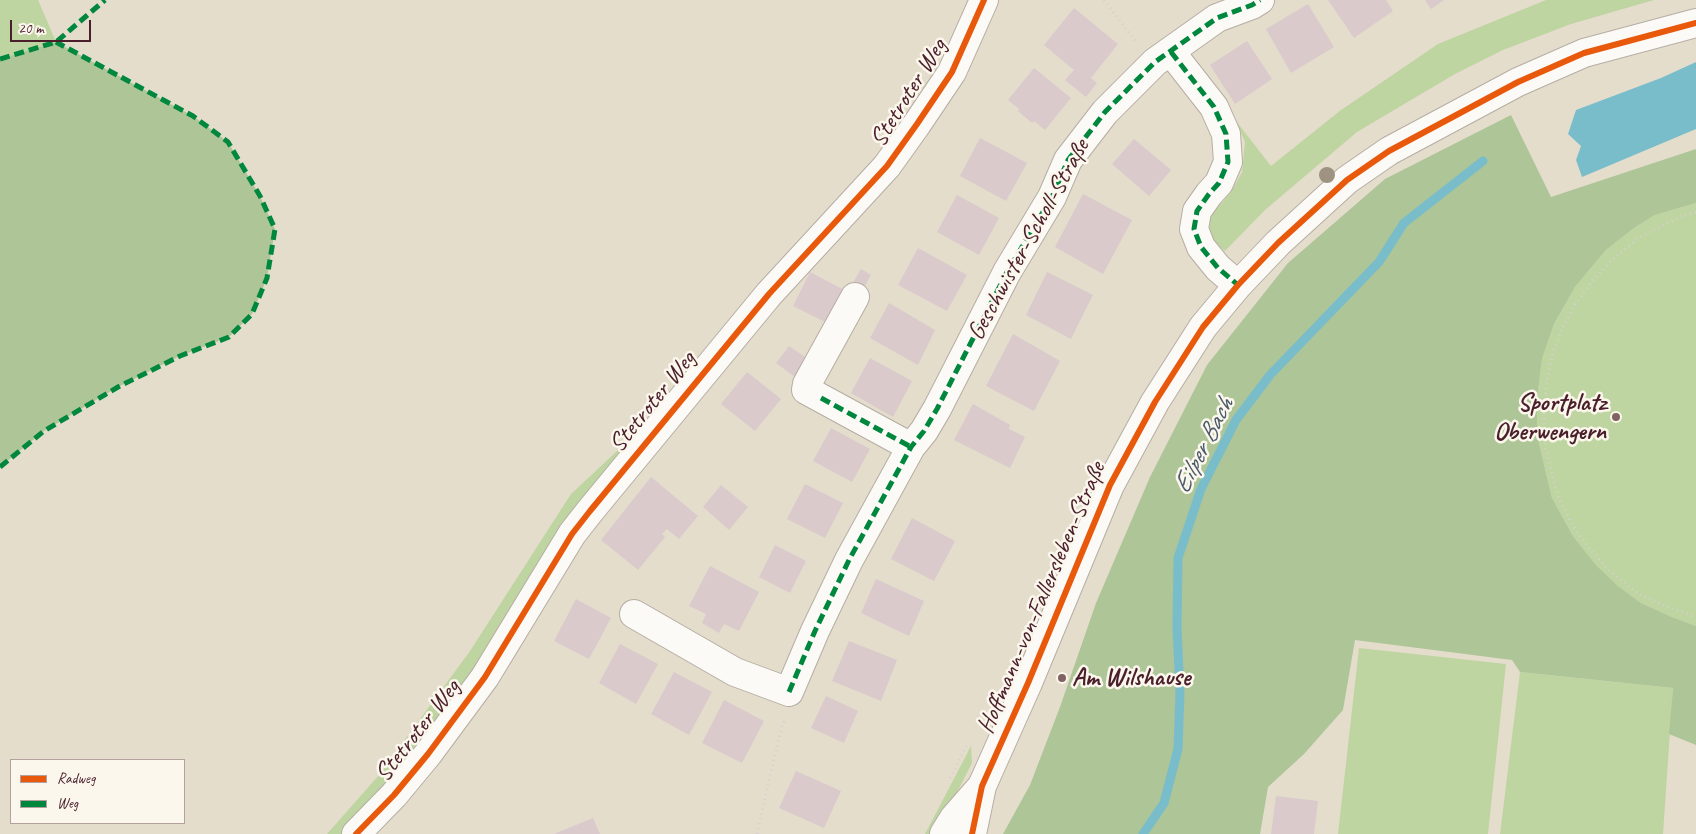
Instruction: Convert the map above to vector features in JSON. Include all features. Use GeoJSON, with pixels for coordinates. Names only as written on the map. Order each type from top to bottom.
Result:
{"type":"FeatureCollection","features":[{"type":"Feature","properties":{"kind":"street","name":"Stetroter Weg"},"geometry":{"type":"LineString","coordinates":[[356,834],[400,788],[485,677],[572,534],[590,511],[769,294],[887,166],[952,72],[984,0]]}},
{"type":"Feature","properties":{"kind":"street","name":"Geschwister-Scholl-Straße"},"geometry":{"type":"LineString","coordinates":[[789,692],[815,631],[849,560],[911,447],[924,431],[937,409],[1007,272],[1052,197],[1068,160],[1105,112],[1163,57],[1217,18],[1252,5],[1260,0]]}},
{"type":"Feature","properties":{"kind":"street","name":"Hoffmann-von-Fallersleben-Straße"},"geometry":{"type":"LineString","coordinates":[[972,834],[982,786],[1028,684],[1110,485],[1155,402],[1203,327],[1238,285],[1278,243],[1347,180],[1389,151],[1518,82],[1584,53],[1696,23]]}},
{"type":"Feature","properties":{"kind":"street"},"geometry":{"type":"LineString","coordinates":[[1163,57],[1214,107],[1226,134],[1228,162],[1220,184],[1209,194],[1197,211],[1194,229],[1201,248],[1218,268],[1238,285]]}},
{"type":"Feature","properties":{"kind":"street"},"geometry":{"type":"LineString","coordinates":[[855,297],[807,384],[806,390],[911,447]]}},
{"type":"Feature","properties":{"kind":"street"},"geometry":{"type":"LineString","coordinates":[[634,614],[736,672],[789,692]]}},
{"type":"Feature","properties":{"kind":"street","name":"Hoffmann-von-Fallersleben-Straße"},"geometry":{"type":"LineString","coordinates":[[944,834],[954,818],[982,786]]}},
{"type":"Feature","properties":{"kind":"path"},"geometry":{"type":"LineString","coordinates":[[1104,0],[1132,38],[1163,57]]}},
{"type":"Feature","properties":{"kind":"path"},"geometry":{"type":"LineString","coordinates":[[1696,212],[1679,217],[1637,239],[1609,263],[1590,284],[1574,306],[1553,352],[1546,388],[1544,417],[1545,447],[1559,499],[1573,526],[1589,548],[1608,569],[1637,592],[1658,603],[1696,617]]}},
{"type":"Feature","properties":{"kind":"path"},"geometry":{"type":"LineString","coordinates":[[757,834],[782,726],[793,706],[789,692]]}},
{"type":"Feature","properties":{"kind":"green space"},"geometry":{"type":"Polygon","coordinates":[[[0,0],[38,0],[56,42],[0,59],[0,0]]]}},
{"type":"Feature","properties":{"kind":"green space"},"geometry":{"type":"Polygon","coordinates":[[[1546,0],[1654,0],[1571,24],[1503,50],[1455,74],[1357,132],[1265,210],[1225,251],[1216,244],[1210,235],[1209,221],[1231,192],[1242,172],[1245,142],[1236,121],[1271,166],[1341,110],[1438,44],[1546,0]]]}},
{"type":"Feature","properties":{"kind":"green space"},"geometry":{"type":"Polygon","coordinates":[[[56,42],[193,116],[228,142],[260,196],[275,229],[267,278],[252,314],[229,337],[180,356],[118,387],[44,431],[0,467],[0,59],[56,42]]]}},
{"type":"Feature","properties":{"kind":"green space"},"geometry":{"type":"Polygon","coordinates":[[[1511,115],[1551,197],[1696,149],[1696,203],[1655,215],[1634,228],[1606,250],[1575,287],[1554,324],[1542,359],[1537,399],[1537,435],[1552,498],[1573,536],[1596,565],[1618,586],[1641,603],[1696,626],[1696,745],[1669,734],[1673,688],[1520,672],[1512,660],[1355,640],[1343,710],[1304,754],[1268,787],[1260,834],[1003,834],[1030,785],[1060,707],[1096,603],[1150,477],[1207,365],[1288,263],[1385,179],[1511,115]]]}},
{"type":"Feature","properties":{"kind":"green space","name":"Sportplatz Oberwengern"},"geometry":{"type":"Polygon","coordinates":[[[1696,203],[1696,626],[1641,603],[1618,586],[1596,565],[1573,536],[1552,498],[1537,435],[1537,399],[1542,359],[1554,324],[1575,287],[1606,250],[1634,228],[1655,215],[1696,203]]]}},
{"type":"Feature","properties":{"kind":"green space"},"geometry":{"type":"Polygon","coordinates":[[[662,409],[481,674],[350,834],[327,834],[379,775],[470,651],[571,494],[662,409]]]}},
{"type":"Feature","properties":{"kind":"green space"},"geometry":{"type":"Polygon","coordinates":[[[1359,648],[1506,664],[1488,834],[1338,834],[1359,648]]]}},
{"type":"Feature","properties":{"kind":"green space"},"geometry":{"type":"Polygon","coordinates":[[[1520,672],[1673,688],[1663,834],[1500,834],[1520,672]]]}},
{"type":"Feature","properties":{"kind":"green space"},"geometry":{"type":"Polygon","coordinates":[[[971,746],[972,763],[946,814],[935,834],[925,834],[971,746]]]}},
{"type":"Feature","properties":{"kind":"water"},"geometry":{"type":"Polygon","coordinates":[[[1696,62],[1696,129],[1582,177],[1576,160],[1581,146],[1568,134],[1576,110],[1661,78],[1696,62]]]}},
{"type":"Feature","properties":{"kind":"building"},"geometry":{"type":"Polygon","coordinates":[[[1328,0],[1386,0],[1393,11],[1354,38],[1328,0]]]}},
{"type":"Feature","properties":{"kind":"building"},"geometry":{"type":"Polygon","coordinates":[[[1425,0],[1444,0],[1431,9],[1425,0]]]}},
{"type":"Feature","properties":{"kind":"building"},"geometry":{"type":"Polygon","coordinates":[[[1308,4],[1334,47],[1291,73],[1266,29],[1308,4]]]}},
{"type":"Feature","properties":{"kind":"building"},"geometry":{"type":"Polygon","coordinates":[[[1074,8],[1118,44],[1091,78],[1097,83],[1086,97],[1065,80],[1074,70],[1044,45],[1074,8]]]}},
{"type":"Feature","properties":{"kind":"building"},"geometry":{"type":"Polygon","coordinates":[[[1247,41],[1272,79],[1235,104],[1210,65],[1247,41]]]}},
{"type":"Feature","properties":{"kind":"building"},"geometry":{"type":"Polygon","coordinates":[[[1034,68],[1071,98],[1045,130],[1034,121],[1032,123],[1008,100],[1034,68]]]}},
{"type":"Feature","properties":{"kind":"building"},"geometry":{"type":"Polygon","coordinates":[[[980,138],[1027,163],[1006,201],[960,176],[980,138]]]}},
{"type":"Feature","properties":{"kind":"building"},"geometry":{"type":"Polygon","coordinates":[[[1134,139],[1171,170],[1149,196],[1112,164],[1134,139]]]}},
{"type":"Feature","properties":{"kind":"building"},"geometry":{"type":"Polygon","coordinates":[[[1083,194],[1132,220],[1103,274],[1055,247],[1083,194]]]}},
{"type":"Feature","properties":{"kind":"building"},"geometry":{"type":"Polygon","coordinates":[[[957,195],[999,218],[979,255],[937,232],[957,195]]]}},
{"type":"Feature","properties":{"kind":"building"},"geometry":{"type":"Polygon","coordinates":[[[918,248],[967,275],[947,311],[898,285],[918,248]]]}},
{"type":"Feature","properties":{"kind":"building"},"geometry":{"type":"Polygon","coordinates":[[[861,269],[871,275],[860,294],[850,288],[861,269]]]}},
{"type":"Feature","properties":{"kind":"building"},"geometry":{"type":"Polygon","coordinates":[[[810,272],[846,291],[829,324],[793,306],[810,272]]]}},
{"type":"Feature","properties":{"kind":"building"},"geometry":{"type":"Polygon","coordinates":[[[1047,272],[1093,295],[1071,339],[1026,315],[1047,272]]]}},
{"type":"Feature","properties":{"kind":"building"},"geometry":{"type":"Polygon","coordinates":[[[889,303],[935,330],[918,365],[870,338],[889,303]]]}},
{"type":"Feature","properties":{"kind":"building"},"geometry":{"type":"Polygon","coordinates":[[[1013,334],[1060,361],[1034,411],[986,386],[1013,334]]]}},
{"type":"Feature","properties":{"kind":"building"},"geometry":{"type":"Polygon","coordinates":[[[789,346],[808,359],[795,377],[776,363],[789,346]]]}},
{"type":"Feature","properties":{"kind":"building"},"geometry":{"type":"Polygon","coordinates":[[[870,358],[912,381],[893,417],[851,393],[870,358]]]}},
{"type":"Feature","properties":{"kind":"building"},"geometry":{"type":"Polygon","coordinates":[[[747,372],[781,399],[755,431],[721,404],[747,372]]]}},
{"type":"Feature","properties":{"kind":"building"},"geometry":{"type":"Polygon","coordinates":[[[973,404],[1010,425],[1009,429],[1025,437],[1010,468],[954,440],[973,404]]]}},
{"type":"Feature","properties":{"kind":"building"},"geometry":{"type":"Polygon","coordinates":[[[831,428],[870,449],[852,482],[813,461],[831,428]]]}},
{"type":"Feature","properties":{"kind":"building"},"geometry":{"type":"Polygon","coordinates":[[[651,477],[698,516],[679,539],[667,529],[662,534],[665,537],[638,570],[601,540],[651,477]]]}},
{"type":"Feature","properties":{"kind":"building"},"geometry":{"type":"Polygon","coordinates":[[[805,484],[843,503],[825,538],[787,519],[805,484]]]}},
{"type":"Feature","properties":{"kind":"building"},"geometry":{"type":"Polygon","coordinates":[[[721,485],[748,507],[729,530],[703,507],[721,485]]]}},
{"type":"Feature","properties":{"kind":"building"},"geometry":{"type":"Polygon","coordinates":[[[912,518],[955,541],[934,581],[891,559],[912,518]]]}},
{"type":"Feature","properties":{"kind":"building"},"geometry":{"type":"Polygon","coordinates":[[[775,545],[806,561],[790,593],[759,577],[775,545]]]}},
{"type":"Feature","properties":{"kind":"building"},"geometry":{"type":"Polygon","coordinates":[[[710,566],[759,592],[739,631],[724,624],[719,633],[702,623],[706,614],[689,606],[710,566]]]}},
{"type":"Feature","properties":{"kind":"building"},"geometry":{"type":"Polygon","coordinates":[[[876,579],[924,601],[909,636],[861,613],[876,579]]]}},
{"type":"Feature","properties":{"kind":"building"},"geometry":{"type":"Polygon","coordinates":[[[576,599],[611,618],[589,659],[554,641],[576,599]]]}},
{"type":"Feature","properties":{"kind":"building"},"geometry":{"type":"Polygon","coordinates":[[[849,641],[897,660],[881,701],[832,681],[849,641]]]}},
{"type":"Feature","properties":{"kind":"building"},"geometry":{"type":"Polygon","coordinates":[[[620,644],[658,664],[636,704],[599,683],[620,644]]]}},
{"type":"Feature","properties":{"kind":"building"},"geometry":{"type":"Polygon","coordinates":[[[674,672],[712,692],[689,735],[651,714],[674,672]]]}},
{"type":"Feature","properties":{"kind":"building"},"geometry":{"type":"Polygon","coordinates":[[[826,696],[858,711],[844,743],[811,728],[826,696]]]}},
{"type":"Feature","properties":{"kind":"building"},"geometry":{"type":"Polygon","coordinates":[[[724,700],[764,721],[742,763],[702,743],[724,700]]]}},
{"type":"Feature","properties":{"kind":"building"},"geometry":{"type":"Polygon","coordinates":[[[796,771],[841,791],[824,828],[779,808],[796,771]]]}},
{"type":"Feature","properties":{"kind":"building"},"geometry":{"type":"Polygon","coordinates":[[[1276,796],[1318,801],[1314,834],[1271,834],[1276,796]]]}},
{"type":"Feature","properties":{"kind":"building"},"geometry":{"type":"Polygon","coordinates":[[[593,818],[600,834],[554,834],[593,818]]]}},
{"type":"Feature","properties":{"kind":"waterway","name":"Eilper Bach"},"geometry":{"type":"LineString","coordinates":[[1143,834],[1164,803],[1178,749],[1180,693],[1177,628],[1178,558],[1201,489],[1236,420],[1270,375],[1379,262],[1404,223],[1483,161]]}},
{"type":"Feature","properties":{"kind":"marked path"},"geometry":{"type":"LineString","coordinates":[[0,59],[56,42],[105,0]]}},
{"type":"Feature","properties":{"kind":"marked path"},"geometry":{"type":"LineString","coordinates":[[789,692],[815,631],[849,560],[911,447],[924,431],[937,409],[1007,272],[1052,197],[1068,160],[1105,112],[1155,62],[1217,18],[1252,5],[1260,0]]}},
{"type":"Feature","properties":{"kind":"marked path"},"geometry":{"type":"LineString","coordinates":[[0,467],[44,431],[118,387],[180,356],[229,337],[252,314],[267,278],[275,229],[260,196],[228,142],[193,116],[56,42]]}},
{"type":"Feature","properties":{"kind":"marked path"},"geometry":{"type":"LineString","coordinates":[[1171,52],[1214,107],[1226,134],[1228,162],[1219,183],[1197,211],[1194,229],[1201,247],[1218,268],[1238,285]]}},
{"type":"Feature","properties":{"kind":"marked path"},"geometry":{"type":"LineString","coordinates":[[821,398],[911,447]]}},
{"type":"Feature","properties":{"kind":"cycle path"},"geometry":{"type":"LineString","coordinates":[[356,834],[394,795],[428,754],[485,677],[572,534],[590,511],[769,294],[887,166],[952,72],[984,0]]}},
{"type":"Feature","properties":{"kind":"cycle path"},"geometry":{"type":"LineString","coordinates":[[972,834],[982,786],[1028,683],[1110,485],[1155,402],[1203,327],[1238,285],[1278,243],[1347,180],[1389,151],[1518,82],[1584,53],[1696,23]]}},
{"type":"Feature","properties":{"kind":"place","name":"Sportplatz Oberwengern"},"geometry":{"type":"Point","coordinates":[1616,417]}},
{"type":"Feature","properties":{"kind":"place","name":"Am Wilshause"},"geometry":{"type":"Point","coordinates":[1062,678]}}]}
